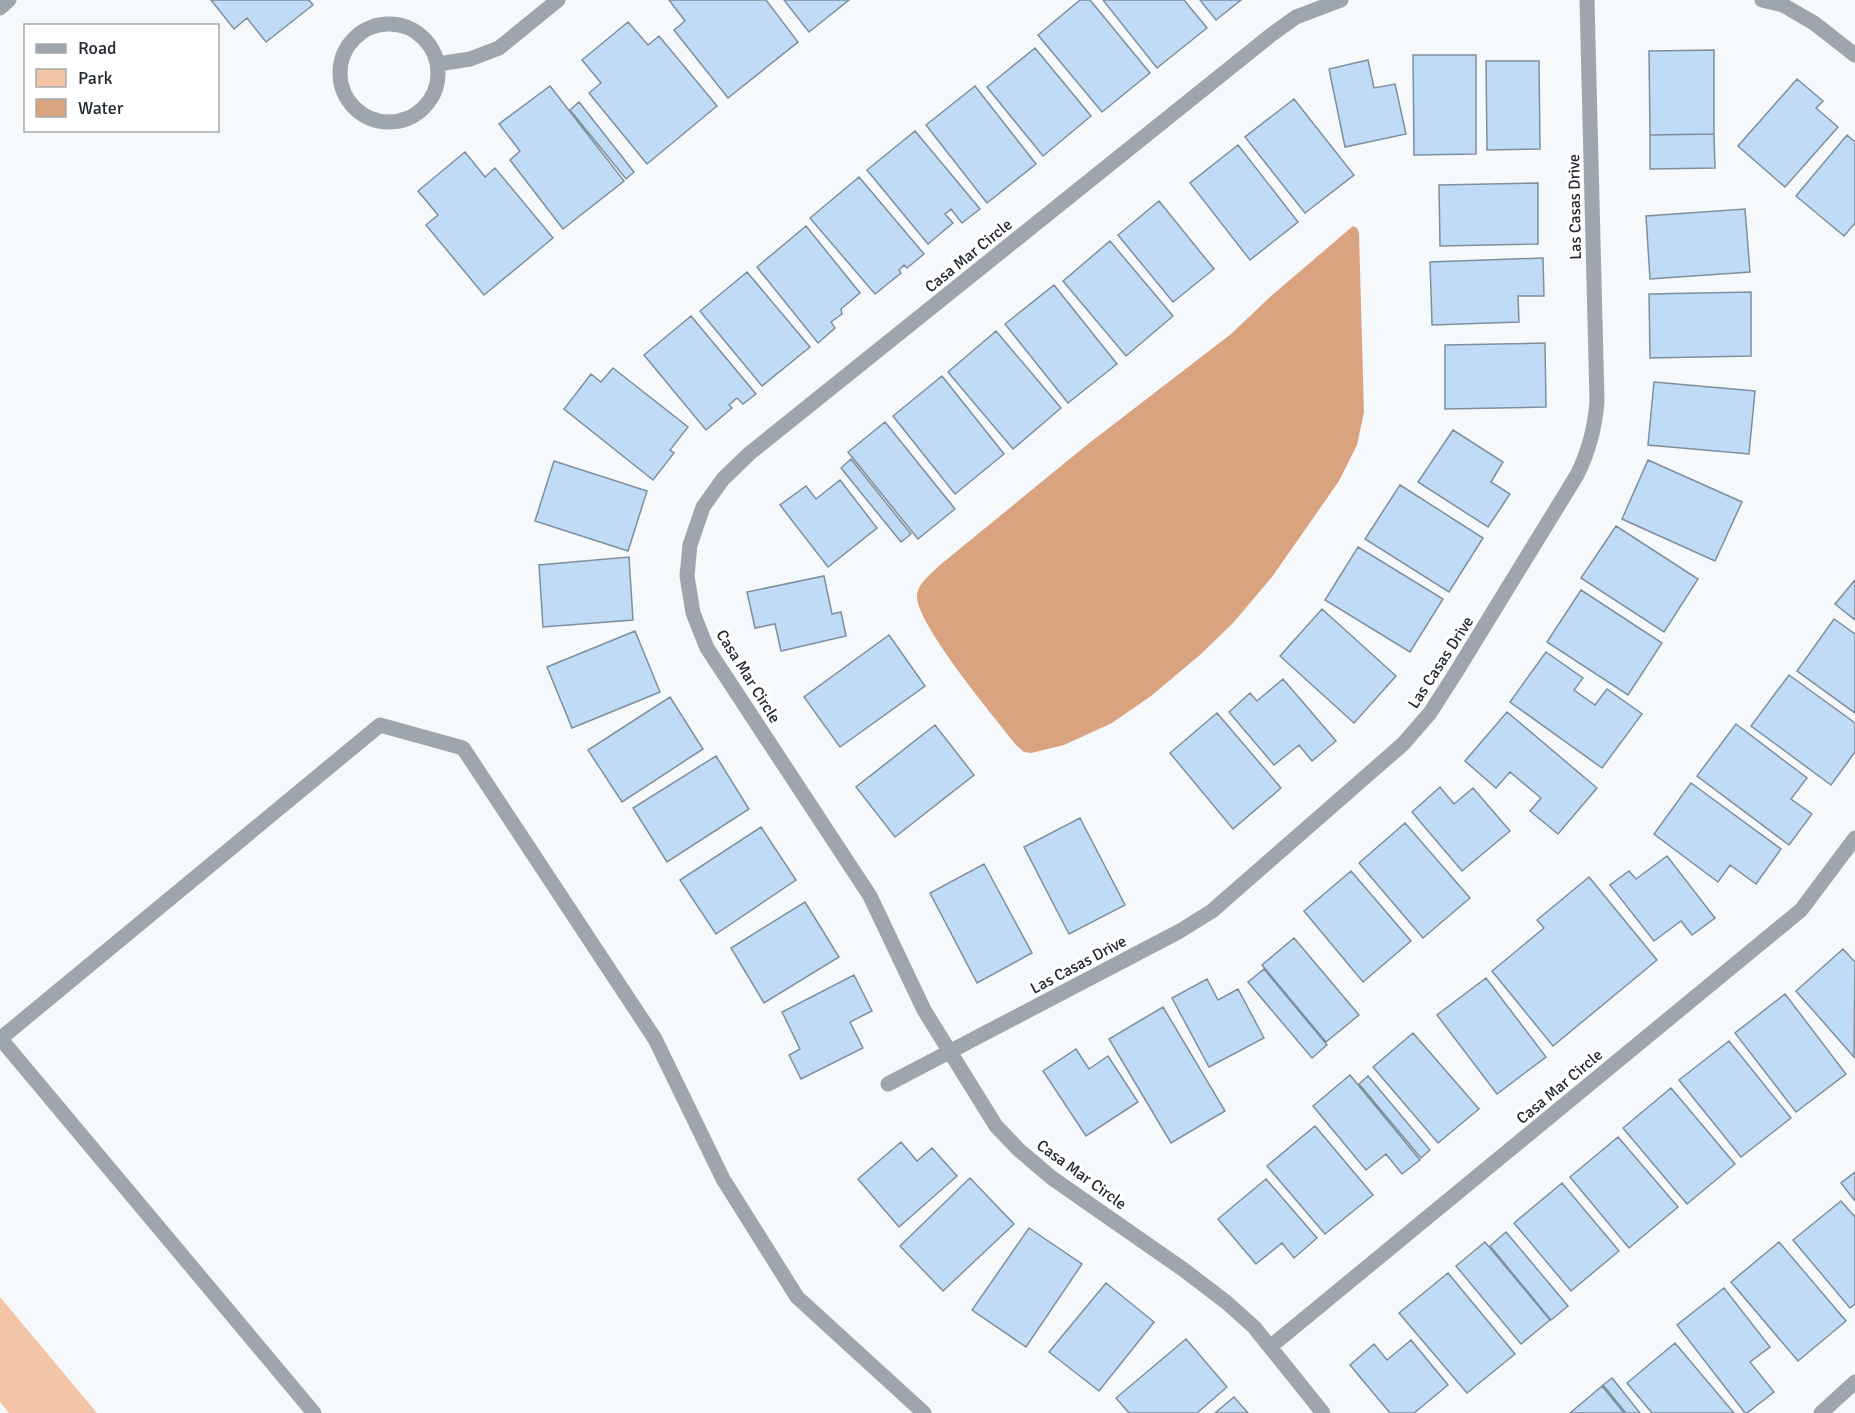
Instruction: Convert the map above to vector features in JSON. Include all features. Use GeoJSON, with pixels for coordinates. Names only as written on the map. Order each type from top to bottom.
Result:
{"type":"FeatureCollection","features":[{"type":"Feature","properties":{"kind":"street"},"geometry":{"type":"LineString","coordinates":[[0,8],[9,0]]}},
{"type":"Feature","properties":{"kind":"street"},"geometry":{"type":"LineString","coordinates":[[438,64],[470,59],[498,48],[558,0]]}},
{"type":"Feature","properties":{"kind":"street","name":"Casa Mar Circle"},"geometry":{"type":"LineString","coordinates":[[1323,1413],[1254,1327],[1217,1296],[1052,1178],[1018,1150],[996,1126],[924,1010],[870,896],[707,648],[693,613],[687,576],[690,545],[703,507],[723,479],[750,453],[1271,35],[1296,17],[1341,0]]}},
{"type":"Feature","properties":{"kind":"street","name":"Las Casas Drive"},"geometry":{"type":"LineString","coordinates":[[888,1084],[1180,931],[1212,911],[1403,744],[1430,712],[1455,674],[1571,485],[1587,454],[1595,427],[1597,401],[1587,0]]}},
{"type":"Feature","properties":{"kind":"street"},"geometry":{"type":"LineString","coordinates":[[1762,0],[1783,4],[1807,18],[1855,55]]}},
{"type":"Feature","properties":{"kind":"street"},"geometry":{"type":"LineString","coordinates":[[383,24],[404,25],[419,33],[429,43],[438,64],[438,82],[432,99],[420,112],[399,122],[382,122],[365,116],[346,97],[340,80],[342,58],[350,43],[367,30],[383,24]]}},
{"type":"Feature","properties":{"kind":"street"},"geometry":{"type":"LineString","coordinates":[[314,1413],[0,1038],[380,725],[462,748],[655,1039],[723,1179],[797,1297],[924,1413]]}},
{"type":"Feature","properties":{"kind":"street","name":"Casa Mar Circle"},"geometry":{"type":"LineString","coordinates":[[1270,1347],[1801,910],[1855,838]]}},
{"type":"Feature","properties":{"kind":"street"},"geometry":{"type":"LineString","coordinates":[[1821,1413],[1855,1382]]}},
{"type":"Feature","properties":{"kind":"green space"},"geometry":{"type":"Polygon","coordinates":[[[0,1297],[97,1413],[9,1413],[0,1402],[0,1297]]]}},
{"type":"Feature","properties":{"kind":"water"},"geometry":{"type":"Polygon","coordinates":[[[1353,226],[1359,233],[1364,412],[1357,445],[1339,481],[1272,577],[1233,623],[1200,655],[1151,696],[1112,723],[1064,745],[1031,753],[1024,752],[975,693],[928,625],[919,607],[917,594],[920,586],[940,565],[1088,444],[1231,334],[1271,296],[1353,226]]]}},
{"type":"Feature","properties":{"kind":"building"},"geometry":{"type":"Polygon","coordinates":[[[211,0],[309,0],[313,5],[266,42],[247,18],[234,29],[211,0]]]}},
{"type":"Feature","properties":{"kind":"building"},"geometry":{"type":"Polygon","coordinates":[[[669,0],[766,0],[798,42],[728,98],[674,30],[685,21],[669,0]]]}},
{"type":"Feature","properties":{"kind":"building"},"geometry":{"type":"Polygon","coordinates":[[[784,0],[849,0],[809,32],[784,0]]]}},
{"type":"Feature","properties":{"kind":"building"},"geometry":{"type":"Polygon","coordinates":[[[1080,0],[1090,0],[1150,73],[1102,112],[1038,35],[1080,0]]]}},
{"type":"Feature","properties":{"kind":"building"},"geometry":{"type":"Polygon","coordinates":[[[1103,0],[1184,0],[1207,28],[1157,68],[1103,0]]]}},
{"type":"Feature","properties":{"kind":"building"},"geometry":{"type":"Polygon","coordinates":[[[1200,0],[1241,0],[1216,20],[1200,0]]]}},
{"type":"Feature","properties":{"kind":"building"},"geometry":{"type":"Polygon","coordinates":[[[628,22],[648,45],[659,36],[717,106],[647,164],[589,93],[601,83],[582,60],[628,22]]]}},
{"type":"Feature","properties":{"kind":"building"},"geometry":{"type":"Polygon","coordinates":[[[1035,48],[1091,116],[1043,156],[987,87],[1035,48]]]}},
{"type":"Feature","properties":{"kind":"building"},"geometry":{"type":"Polygon","coordinates":[[[1714,50],[1714,134],[1650,135],[1649,51],[1714,50]]]}},
{"type":"Feature","properties":{"kind":"building"},"geometry":{"type":"Polygon","coordinates":[[[1413,55],[1476,55],[1476,154],[1414,155],[1413,55]]]}},
{"type":"Feature","properties":{"kind":"building"},"geometry":{"type":"Polygon","coordinates":[[[1368,60],[1374,88],[1395,84],[1406,134],[1345,147],[1329,69],[1368,60]]]}},
{"type":"Feature","properties":{"kind":"building"},"geometry":{"type":"Polygon","coordinates":[[[1486,61],[1539,61],[1540,149],[1487,150],[1486,61]]]}},
{"type":"Feature","properties":{"kind":"building"},"geometry":{"type":"Polygon","coordinates":[[[1797,79],[1823,101],[1816,108],[1838,127],[1785,187],[1738,146],[1797,79]]]}},
{"type":"Feature","properties":{"kind":"building"},"geometry":{"type":"Polygon","coordinates":[[[550,86],[624,181],[563,229],[510,160],[520,151],[499,124],[550,86]]]}},
{"type":"Feature","properties":{"kind":"building"},"geometry":{"type":"Polygon","coordinates":[[[975,86],[1036,164],[987,203],[926,125],[975,86]]]}},
{"type":"Feature","properties":{"kind":"building"},"geometry":{"type":"Polygon","coordinates":[[[1294,99],[1354,175],[1305,213],[1245,137],[1294,99]]]}},
{"type":"Feature","properties":{"kind":"building"},"geometry":{"type":"Polygon","coordinates":[[[579,102],[634,172],[626,179],[570,110],[579,102]]]}},
{"type":"Feature","properties":{"kind":"building"},"geometry":{"type":"Polygon","coordinates":[[[915,131],[980,209],[962,223],[951,209],[945,214],[953,223],[928,244],[867,170],[915,131]]]}},
{"type":"Feature","properties":{"kind":"building"},"geometry":{"type":"Polygon","coordinates":[[[1714,134],[1715,168],[1650,169],[1650,135],[1714,134]]]}},
{"type":"Feature","properties":{"kind":"building"},"geometry":{"type":"Polygon","coordinates":[[[1847,135],[1855,142],[1855,223],[1844,236],[1796,196],[1847,135]]]}},
{"type":"Feature","properties":{"kind":"building"},"geometry":{"type":"Polygon","coordinates":[[[1238,145],[1298,222],[1250,260],[1190,183],[1238,145]]]}},
{"type":"Feature","properties":{"kind":"building"},"geometry":{"type":"Polygon","coordinates":[[[465,152],[485,177],[495,168],[553,238],[484,295],[426,225],[438,215],[418,191],[465,152]]]}},
{"type":"Feature","properties":{"kind":"building"},"geometry":{"type":"Polygon","coordinates":[[[859,177],[924,254],[907,268],[904,265],[899,270],[901,273],[875,294],[810,218],[859,177]]]}},
{"type":"Feature","properties":{"kind":"building"},"geometry":{"type":"Polygon","coordinates":[[[1538,183],[1538,244],[1440,246],[1439,185],[1538,183]]]}},
{"type":"Feature","properties":{"kind":"building"},"geometry":{"type":"Polygon","coordinates":[[[1159,201],[1214,269],[1173,302],[1118,235],[1159,201]]]}},
{"type":"Feature","properties":{"kind":"building"},"geometry":{"type":"Polygon","coordinates":[[[1745,209],[1750,272],[1650,279],[1646,216],[1745,209]]]}},
{"type":"Feature","properties":{"kind":"building"},"geometry":{"type":"Polygon","coordinates":[[[806,226],[860,293],[841,309],[842,314],[831,322],[835,328],[818,343],[757,267],[806,226]]]}},
{"type":"Feature","properties":{"kind":"building"},"geometry":{"type":"Polygon","coordinates":[[[1110,241],[1173,316],[1126,356],[1063,281],[1110,241]]]}},
{"type":"Feature","properties":{"kind":"building"},"geometry":{"type":"Polygon","coordinates":[[[1543,258],[1544,296],[1518,296],[1519,322],[1432,325],[1430,262],[1543,258]]]}},
{"type":"Feature","properties":{"kind":"building"},"geometry":{"type":"Polygon","coordinates":[[[747,272],[810,347],[762,386],[700,311],[747,272]]]}},
{"type":"Feature","properties":{"kind":"building"},"geometry":{"type":"Polygon","coordinates":[[[1054,285],[1117,364],[1068,403],[1005,324],[1054,285]]]}},
{"type":"Feature","properties":{"kind":"building"},"geometry":{"type":"Polygon","coordinates":[[[1751,292],[1751,356],[1650,358],[1649,294],[1751,292]]]}},
{"type":"Feature","properties":{"kind":"building"},"geometry":{"type":"Polygon","coordinates":[[[691,316],[756,394],[743,404],[737,398],[729,405],[732,408],[706,430],[644,355],[691,316]]]}},
{"type":"Feature","properties":{"kind":"building"},"geometry":{"type":"Polygon","coordinates":[[[996,331],[1061,408],[1013,449],[948,372],[996,331]]]}},
{"type":"Feature","properties":{"kind":"building"},"geometry":{"type":"Polygon","coordinates":[[[1545,343],[1546,407],[1445,409],[1445,345],[1545,343]]]}},
{"type":"Feature","properties":{"kind":"building"},"geometry":{"type":"Polygon","coordinates":[[[613,368],[688,427],[670,450],[674,453],[653,480],[564,409],[591,374],[601,382],[613,368]]]}},
{"type":"Feature","properties":{"kind":"building"},"geometry":{"type":"Polygon","coordinates":[[[942,376],[1004,454],[955,494],[893,416],[942,376]]]}},
{"type":"Feature","properties":{"kind":"building"},"geometry":{"type":"Polygon","coordinates":[[[1654,382],[1755,391],[1749,454],[1648,445],[1654,382]]]}},
{"type":"Feature","properties":{"kind":"building"},"geometry":{"type":"Polygon","coordinates":[[[885,422],[955,509],[918,539],[848,452],[885,422]]]}},
{"type":"Feature","properties":{"kind":"building"},"geometry":{"type":"Polygon","coordinates":[[[1453,430],[1503,462],[1491,482],[1510,494],[1488,527],[1418,482],[1453,430]]]}},
{"type":"Feature","properties":{"kind":"building"},"geometry":{"type":"Polygon","coordinates":[[[851,459],[911,534],[901,542],[841,468],[851,459]]]}},
{"type":"Feature","properties":{"kind":"building"},"geometry":{"type":"Polygon","coordinates":[[[1648,460],[1742,502],[1715,561],[1622,519],[1648,460]]]}},
{"type":"Feature","properties":{"kind":"building"},"geometry":{"type":"Polygon","coordinates":[[[554,461],[647,491],[628,551],[535,521],[554,461]]]}},
{"type":"Feature","properties":{"kind":"building"},"geometry":{"type":"Polygon","coordinates":[[[840,480],[877,528],[828,567],[780,505],[806,486],[816,499],[840,480]]]}},
{"type":"Feature","properties":{"kind":"building"},"geometry":{"type":"Polygon","coordinates":[[[1400,485],[1483,538],[1449,592],[1365,539],[1400,485]]]}},
{"type":"Feature","properties":{"kind":"building"},"geometry":{"type":"Polygon","coordinates":[[[1616,526],[1698,579],[1664,632],[1581,578],[1616,526]]]}},
{"type":"Feature","properties":{"kind":"building"},"geometry":{"type":"Polygon","coordinates":[[[1358,547],[1443,599],[1410,652],[1325,600],[1358,547]]]}},
{"type":"Feature","properties":{"kind":"building"},"geometry":{"type":"Polygon","coordinates":[[[629,557],[633,620],[543,627],[539,565],[629,557]]]}},
{"type":"Feature","properties":{"kind":"building"},"geometry":{"type":"Polygon","coordinates":[[[824,576],[832,614],[841,612],[846,636],[781,651],[775,624],[755,628],[747,592],[824,576]]]}},
{"type":"Feature","properties":{"kind":"building"},"geometry":{"type":"Polygon","coordinates":[[[1855,580],[1855,620],[1835,604],[1855,580]]]}},
{"type":"Feature","properties":{"kind":"building"},"geometry":{"type":"Polygon","coordinates":[[[1581,590],[1662,643],[1628,695],[1547,642],[1581,590]]]}},
{"type":"Feature","properties":{"kind":"building"},"geometry":{"type":"Polygon","coordinates":[[[1322,609],[1396,676],[1354,723],[1280,656],[1322,609]]]}},
{"type":"Feature","properties":{"kind":"building"},"geometry":{"type":"Polygon","coordinates":[[[1834,619],[1855,634],[1855,713],[1797,671],[1834,619]]]}},
{"type":"Feature","properties":{"kind":"building"},"geometry":{"type":"Polygon","coordinates":[[[635,631],[660,692],[572,728],[547,667],[635,631]]]}},
{"type":"Feature","properties":{"kind":"building"},"geometry":{"type":"Polygon","coordinates":[[[889,635],[925,686],[840,747],[804,697],[889,635]]]}},
{"type":"Feature","properties":{"kind":"building"},"geometry":{"type":"Polygon","coordinates":[[[1546,652],[1583,678],[1574,690],[1595,705],[1607,689],[1642,714],[1602,768],[1510,702],[1546,652]]]}},
{"type":"Feature","properties":{"kind":"building"},"geometry":{"type":"Polygon","coordinates":[[[1789,675],[1855,723],[1855,752],[1831,785],[1751,726],[1789,675]]]}},
{"type":"Feature","properties":{"kind":"building"},"geometry":{"type":"Polygon","coordinates":[[[1283,679],[1336,741],[1312,761],[1299,745],[1274,765],[1229,712],[1250,693],[1257,701],[1283,679]]]}},
{"type":"Feature","properties":{"kind":"building"},"geometry":{"type":"Polygon","coordinates":[[[670,697],[703,749],[622,802],[588,750],[670,697]]]}},
{"type":"Feature","properties":{"kind":"building"},"geometry":{"type":"Polygon","coordinates":[[[1507,712],[1597,788],[1558,834],[1530,811],[1541,798],[1510,772],[1496,788],[1465,761],[1507,712]]]}},
{"type":"Feature","properties":{"kind":"building"},"geometry":{"type":"Polygon","coordinates":[[[1217,713],[1281,788],[1233,829],[1170,753],[1217,713]]]}},
{"type":"Feature","properties":{"kind":"building"},"geometry":{"type":"Polygon","coordinates":[[[1736,724],[1807,778],[1791,799],[1812,814],[1789,845],[1697,776],[1736,724]]]}},
{"type":"Feature","properties":{"kind":"building"},"geometry":{"type":"Polygon","coordinates":[[[935,725],[974,775],[895,837],[856,787],[935,725]]]}},
{"type":"Feature","properties":{"kind":"building"},"geometry":{"type":"Polygon","coordinates":[[[716,756],[749,809],[667,862],[633,808],[716,756]]]}},
{"type":"Feature","properties":{"kind":"building"},"geometry":{"type":"Polygon","coordinates":[[[1691,783],[1781,849],[1756,884],[1730,865],[1718,882],[1654,834],[1691,783]]]}},
{"type":"Feature","properties":{"kind":"building"},"geometry":{"type":"Polygon","coordinates":[[[1440,787],[1454,804],[1473,788],[1510,831],[1462,871],[1412,812],[1440,787]]]}},
{"type":"Feature","properties":{"kind":"building"},"geometry":{"type":"Polygon","coordinates":[[[1080,818],[1125,905],[1069,934],[1024,847],[1080,818]]]}},
{"type":"Feature","properties":{"kind":"building"},"geometry":{"type":"Polygon","coordinates":[[[1405,823],[1470,898],[1423,938],[1359,863],[1405,823]]]}},
{"type":"Feature","properties":{"kind":"building"},"geometry":{"type":"Polygon","coordinates":[[[761,827],[796,880],[716,934],[680,880],[761,827]]]}},
{"type":"Feature","properties":{"kind":"building"},"geometry":{"type":"Polygon","coordinates":[[[1667,856],[1715,918],[1692,935],[1681,921],[1654,941],[1610,885],[1629,871],[1636,879],[1667,856]]]}},
{"type":"Feature","properties":{"kind":"building"},"geometry":{"type":"Polygon","coordinates":[[[984,864],[1032,953],[977,983],[930,893],[984,864]]]}},
{"type":"Feature","properties":{"kind":"building"},"geometry":{"type":"Polygon","coordinates":[[[1351,871],[1411,941],[1363,982],[1304,911],[1351,871]]]}},
{"type":"Feature","properties":{"kind":"building"},"geometry":{"type":"Polygon","coordinates":[[[1589,877],[1657,960],[1553,1046],[1492,971],[1544,928],[1537,920],[1589,877]]]}},
{"type":"Feature","properties":{"kind":"building"},"geometry":{"type":"Polygon","coordinates":[[[805,902],[839,957],[764,1003],[731,948],[805,902]]]}},
{"type":"Feature","properties":{"kind":"building"},"geometry":{"type":"Polygon","coordinates":[[[1294,938],[1359,1015],[1326,1042],[1262,965],[1294,938]]]}},
{"type":"Feature","properties":{"kind":"building"},"geometry":{"type":"Polygon","coordinates":[[[1843,949],[1855,962],[1854,1057],[1796,991],[1843,949]]]}},
{"type":"Feature","properties":{"kind":"building"},"geometry":{"type":"Polygon","coordinates":[[[1264,969],[1327,1045],[1312,1058],[1248,982],[1264,969]]]}},
{"type":"Feature","properties":{"kind":"building"},"geometry":{"type":"Polygon","coordinates":[[[854,975],[872,1011],[850,1022],[863,1048],[801,1079],[789,1055],[800,1049],[782,1012],[854,975]]]}},
{"type":"Feature","properties":{"kind":"building"},"geometry":{"type":"Polygon","coordinates":[[[1486,978],[1546,1057],[1497,1094],[1437,1015],[1486,978]]]}},
{"type":"Feature","properties":{"kind":"building"},"geometry":{"type":"Polygon","coordinates":[[[1207,979],[1218,1000],[1238,989],[1264,1038],[1209,1067],[1172,998],[1207,979]]]}},
{"type":"Feature","properties":{"kind":"building"},"geometry":{"type":"Polygon","coordinates":[[[1785,994],[1846,1074],[1796,1112],[1735,1033],[1785,994]]]}},
{"type":"Feature","properties":{"kind":"building"},"geometry":{"type":"Polygon","coordinates":[[[1163,1007],[1225,1111],[1171,1143],[1109,1039],[1163,1007]]]}},
{"type":"Feature","properties":{"kind":"building"},"geometry":{"type":"Polygon","coordinates":[[[1413,1033],[1479,1109],[1438,1143],[1373,1067],[1413,1033]]]}},
{"type":"Feature","properties":{"kind":"building"},"geometry":{"type":"Polygon","coordinates":[[[1729,1041],[1791,1118],[1741,1157],[1679,1080],[1729,1041]]]}},
{"type":"Feature","properties":{"kind":"building"},"geometry":{"type":"Polygon","coordinates":[[[1076,1049],[1089,1069],[1108,1056],[1138,1102],[1086,1136],[1043,1071],[1076,1049]]]}},
{"type":"Feature","properties":{"kind":"building"},"geometry":{"type":"Polygon","coordinates":[[[1350,1075],[1420,1160],[1402,1174],[1386,1154],[1366,1170],[1313,1106],[1350,1075]]]}},
{"type":"Feature","properties":{"kind":"building"},"geometry":{"type":"Polygon","coordinates":[[[1368,1076],[1430,1150],[1421,1158],[1359,1084],[1368,1076]]]}},
{"type":"Feature","properties":{"kind":"building"},"geometry":{"type":"Polygon","coordinates":[[[1671,1088],[1735,1164],[1687,1204],[1623,1128],[1671,1088]]]}},
{"type":"Feature","properties":{"kind":"building"},"geometry":{"type":"Polygon","coordinates":[[[1315,1126],[1373,1195],[1325,1234],[1267,1166],[1315,1126]]]}},
{"type":"Feature","properties":{"kind":"building"},"geometry":{"type":"Polygon","coordinates":[[[1618,1137],[1678,1207],[1629,1248],[1570,1177],[1618,1137]]]}},
{"type":"Feature","properties":{"kind":"building"},"geometry":{"type":"Polygon","coordinates":[[[901,1142],[917,1161],[932,1148],[957,1176],[899,1227],[858,1179],[901,1142]]]}},
{"type":"Feature","properties":{"kind":"building"},"geometry":{"type":"Polygon","coordinates":[[[1855,1172],[1855,1201],[1841,1183],[1855,1172]]]}},
{"type":"Feature","properties":{"kind":"building"},"geometry":{"type":"Polygon","coordinates":[[[970,1178],[1014,1224],[943,1291],[900,1246],[970,1178]]]}},
{"type":"Feature","properties":{"kind":"building"},"geometry":{"type":"Polygon","coordinates":[[[1266,1179],[1317,1238],[1294,1258],[1282,1243],[1256,1264],[1218,1219],[1266,1179]]]}},
{"type":"Feature","properties":{"kind":"building"},"geometry":{"type":"Polygon","coordinates":[[[1562,1183],[1619,1251],[1571,1291],[1514,1223],[1562,1183]]]}},
{"type":"Feature","properties":{"kind":"building"},"geometry":{"type":"Polygon","coordinates":[[[1841,1201],[1855,1217],[1855,1304],[1850,1308],[1793,1240],[1841,1201]]]}},
{"type":"Feature","properties":{"kind":"building"},"geometry":{"type":"Polygon","coordinates":[[[1029,1228],[1082,1264],[1026,1347],[972,1310],[1029,1228]]]}},
{"type":"Feature","properties":{"kind":"building"},"geometry":{"type":"Polygon","coordinates":[[[1506,1232],[1568,1306],[1551,1320],[1490,1246],[1506,1232]]]}},
{"type":"Feature","properties":{"kind":"building"},"geometry":{"type":"Polygon","coordinates":[[[1485,1242],[1550,1320],[1521,1344],[1456,1266],[1485,1242]]]}},
{"type":"Feature","properties":{"kind":"building"},"geometry":{"type":"Polygon","coordinates":[[[1779,1242],[1846,1321],[1798,1361],[1731,1282],[1779,1242]]]}},
{"type":"Feature","properties":{"kind":"building"},"geometry":{"type":"Polygon","coordinates":[[[1448,1273],[1515,1354],[1467,1393],[1399,1313],[1448,1273]]]}},
{"type":"Feature","properties":{"kind":"building"},"geometry":{"type":"Polygon","coordinates":[[[1106,1283],[1154,1322],[1099,1391],[1049,1352],[1106,1283]]]}},
{"type":"Feature","properties":{"kind":"building"},"geometry":{"type":"Polygon","coordinates":[[[1724,1288],[1770,1347],[1750,1362],[1774,1392],[1747,1413],[1677,1325],[1724,1288]]]}},
{"type":"Feature","properties":{"kind":"building"},"geometry":{"type":"Polygon","coordinates":[[[1186,1339],[1227,1387],[1197,1413],[1129,1413],[1116,1398],[1186,1339]]]}},
{"type":"Feature","properties":{"kind":"building"},"geometry":{"type":"Polygon","coordinates":[[[1411,1340],[1448,1385],[1414,1413],[1390,1413],[1350,1365],[1374,1344],[1387,1360],[1411,1340]]]}},
{"type":"Feature","properties":{"kind":"building"},"geometry":{"type":"Polygon","coordinates":[[[1675,1343],[1734,1413],[1652,1413],[1627,1383],[1675,1343]]]}},
{"type":"Feature","properties":{"kind":"building"},"geometry":{"type":"Polygon","coordinates":[[[1612,1378],[1640,1413],[1626,1413],[1603,1385],[1612,1378]]]}},
{"type":"Feature","properties":{"kind":"building"},"geometry":{"type":"Polygon","coordinates":[[[1602,1386],[1624,1413],[1570,1413],[1602,1386]]]}},
{"type":"Feature","properties":{"kind":"building"},"geometry":{"type":"Polygon","coordinates":[[[1234,1397],[1248,1413],[1215,1413],[1234,1397]]]}}]}
